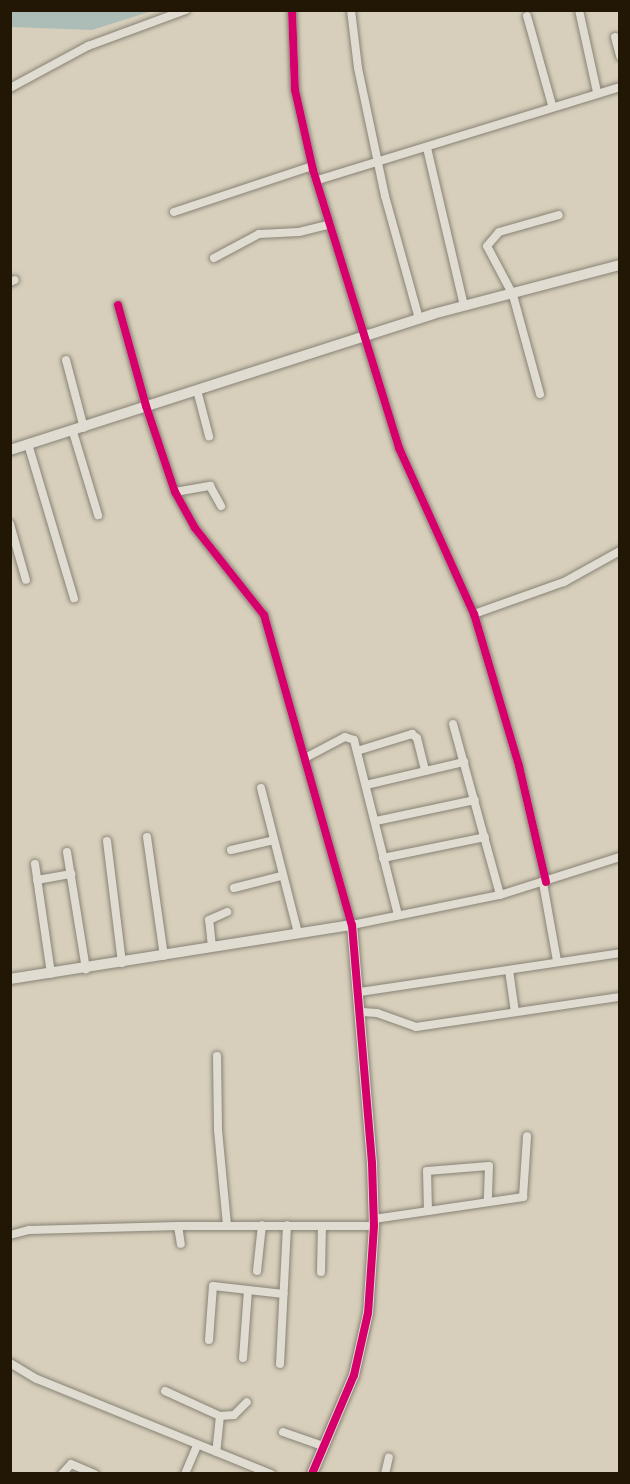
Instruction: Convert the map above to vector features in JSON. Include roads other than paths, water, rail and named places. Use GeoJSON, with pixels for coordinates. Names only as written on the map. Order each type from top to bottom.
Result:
{"type":"FeatureCollection","features":[{"type":"Feature","properties":{"kind":"street"},"geometry":{"type":"LineString","coordinates":[[10,88],[88,46],[186,10]]}},
{"type":"Feature","properties":{"kind":"street"},"geometry":{"type":"LineString","coordinates":[[292,10],[292,69],[312,166],[318,180],[362,338],[399,448],[474,614],[519,766],[544,883],[557,961]]}},
{"type":"Feature","properties":{"kind":"street"},"geometry":{"type":"LineString","coordinates":[[351,10],[358,68],[419,319]]}},
{"type":"Feature","properties":{"kind":"street"},"geometry":{"type":"LineString","coordinates":[[579,10],[597,92]]}},
{"type":"Feature","properties":{"kind":"street"},"geometry":{"type":"LineString","coordinates":[[526,16],[552,105]]}},
{"type":"Feature","properties":{"kind":"street"},"geometry":{"type":"LineString","coordinates":[[615,37],[620,56]]}},
{"type":"Feature","properties":{"kind":"street"},"geometry":{"type":"LineString","coordinates":[[318,180],[427,148],[552,105],[620,87]]}},
{"type":"Feature","properties":{"kind":"street"},"geometry":{"type":"LineString","coordinates":[[427,148],[464,306]]}},
{"type":"Feature","properties":{"kind":"street"},"geometry":{"type":"LineString","coordinates":[[174,212],[312,166]]}},
{"type":"Feature","properties":{"kind":"street"},"geometry":{"type":"LineString","coordinates":[[540,394],[513,295],[488,242],[499,232],[559,214]]}},
{"type":"Feature","properties":{"kind":"street"},"geometry":{"type":"LineString","coordinates":[[214,258],[259,234],[299,232],[330,224]]}},
{"type":"Feature","properties":{"kind":"street"},"geometry":{"type":"LineString","coordinates":[[10,450],[419,319],[620,265]]}},
{"type":"Feature","properties":{"kind":"street"},"geometry":{"type":"LineString","coordinates":[[118,305],[146,406],[175,492],[195,528],[264,615],[274,661],[305,758],[352,925],[362,1012],[374,1223],[363,1343],[312,1473]]}},
{"type":"Feature","properties":{"kind":"street"},"geometry":{"type":"LineString","coordinates":[[66,360],[78,430],[98,515]]}},
{"type":"Feature","properties":{"kind":"street"},"geometry":{"type":"LineString","coordinates":[[197,390],[209,436]]}},
{"type":"Feature","properties":{"kind":"street"},"geometry":{"type":"LineString","coordinates":[[28,444],[74,598]]}},
{"type":"Feature","properties":{"kind":"street"},"geometry":{"type":"LineString","coordinates":[[175,492],[210,486],[221,506]]}},
{"type":"Feature","properties":{"kind":"street"},"geometry":{"type":"LineString","coordinates":[[10,524],[26,580]]}},
{"type":"Feature","properties":{"kind":"street"},"geometry":{"type":"LineString","coordinates":[[474,614],[564,582],[620,551]]}},
{"type":"Feature","properties":{"kind":"street"},"geometry":{"type":"LineString","coordinates":[[453,724],[500,895]]}},
{"type":"Feature","properties":{"kind":"street"},"geometry":{"type":"LineString","coordinates":[[357,751],[412,734],[417,738],[425,771]]}},
{"type":"Feature","properties":{"kind":"street"},"geometry":{"type":"LineString","coordinates":[[305,758],[345,737],[353,739],[376,821],[398,915]]}},
{"type":"Feature","properties":{"kind":"street"},"geometry":{"type":"LineString","coordinates":[[366,785],[464,762]]}},
{"type":"Feature","properties":{"kind":"street"},"geometry":{"type":"LineString","coordinates":[[261,788],[281,876],[298,933]]}},
{"type":"Feature","properties":{"kind":"street"},"geometry":{"type":"LineString","coordinates":[[376,821],[475,800]]}},
{"type":"Feature","properties":{"kind":"street"},"geometry":{"type":"LineString","coordinates":[[147,837],[164,956]]}},
{"type":"Feature","properties":{"kind":"street"},"geometry":{"type":"LineString","coordinates":[[383,858],[485,837]]}},
{"type":"Feature","properties":{"kind":"street"},"geometry":{"type":"LineString","coordinates":[[231,850],[274,840]]}},
{"type":"Feature","properties":{"kind":"street"},"geometry":{"type":"LineString","coordinates":[[108,841],[122,963]]}},
{"type":"Feature","properties":{"kind":"street"},"geometry":{"type":"LineString","coordinates":[[67,852],[86,969]]}},
{"type":"Feature","properties":{"kind":"street"},"geometry":{"type":"LineString","coordinates":[[10,979],[86,969],[352,925],[500,895],[544,883],[620,857]]}},
{"type":"Feature","properties":{"kind":"street"},"geometry":{"type":"LineString","coordinates":[[35,864],[51,974]]}},
{"type":"Feature","properties":{"kind":"street"},"geometry":{"type":"LineString","coordinates":[[37,880],[70,874]]}},
{"type":"Feature","properties":{"kind":"street"},"geometry":{"type":"LineString","coordinates":[[234,888],[281,876]]}},
{"type":"Feature","properties":{"kind":"street"},"geometry":{"type":"LineString","coordinates":[[212,947],[209,920],[227,912]]}},
{"type":"Feature","properties":{"kind":"street"},"geometry":{"type":"LineString","coordinates":[[360,992],[620,952]]}},
{"type":"Feature","properties":{"kind":"street"},"geometry":{"type":"LineString","coordinates":[[509,970],[515,1012]]}},
{"type":"Feature","properties":{"kind":"street"},"geometry":{"type":"LineString","coordinates":[[362,1012],[377,1012],[416,1027],[620,997]]}},
{"type":"Feature","properties":{"kind":"street"},"geometry":{"type":"LineString","coordinates":[[217,1056],[218,1130],[227,1225]]}},
{"type":"Feature","properties":{"kind":"street"},"geometry":{"type":"LineString","coordinates":[[10,1235],[29,1230],[227,1225],[322,1226],[374,1223],[428,1211],[523,1197],[527,1136]]}},
{"type":"Feature","properties":{"kind":"street"},"geometry":{"type":"LineString","coordinates":[[428,1211],[427,1170],[489,1166],[488,1202]]}},
{"type":"Feature","properties":{"kind":"street"},"geometry":{"type":"LineString","coordinates":[[257,1271],[262,1225]]}},
{"type":"Feature","properties":{"kind":"street"},"geometry":{"type":"LineString","coordinates":[[280,1364],[287,1225]]}},
{"type":"Feature","properties":{"kind":"street"},"geometry":{"type":"LineString","coordinates":[[178,1226],[181,1244]]}},
{"type":"Feature","properties":{"kind":"street"},"geometry":{"type":"LineString","coordinates":[[321,1272],[322,1226]]}},
{"type":"Feature","properties":{"kind":"street"},"geometry":{"type":"LineString","coordinates":[[209,1340],[213,1286],[284,1294]]}},
{"type":"Feature","properties":{"kind":"street"},"geometry":{"type":"LineString","coordinates":[[243,1358],[248,1290]]}},
{"type":"Feature","properties":{"kind":"street"},"geometry":{"type":"LineString","coordinates":[[10,1363],[37,1379],[197,1446],[271,1473]]}},
{"type":"Feature","properties":{"kind":"street"},"geometry":{"type":"LineString","coordinates":[[165,1391],[220,1416],[234,1415],[247,1402]]}},
{"type":"Feature","properties":{"kind":"street"},"geometry":{"type":"LineString","coordinates":[[216,1452],[220,1416]]}},
{"type":"Feature","properties":{"kind":"street"},"geometry":{"type":"LineString","coordinates":[[283,1432],[323,1446]]}},
{"type":"Feature","properties":{"kind":"street"},"geometry":{"type":"LineString","coordinates":[[185,1473],[197,1446]]}},
{"type":"Feature","properties":{"kind":"street"},"geometry":{"type":"LineString","coordinates":[[386,1473],[389,1457]]}},
{"type":"Feature","properties":{"kind":"street"},"geometry":{"type":"LineString","coordinates":[[62,1473],[72,1464],[95,1473]]}}]}
